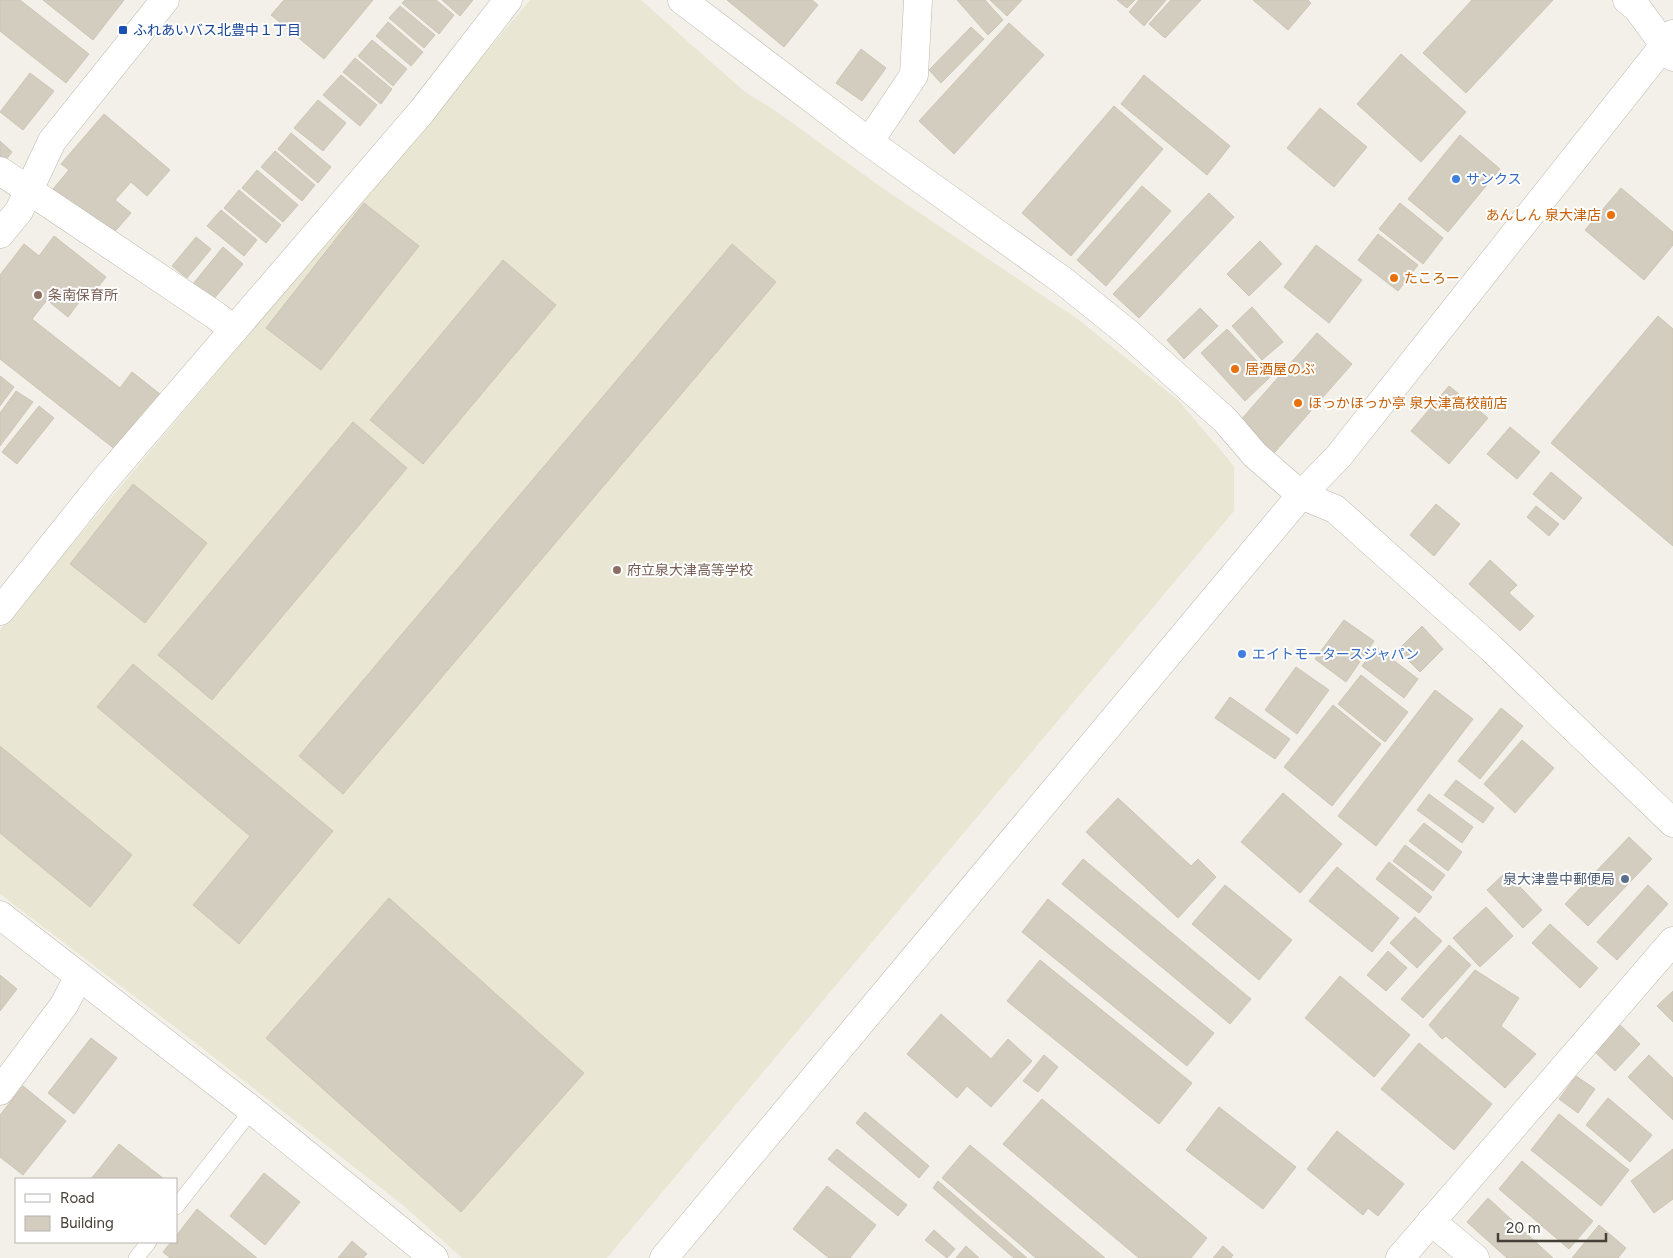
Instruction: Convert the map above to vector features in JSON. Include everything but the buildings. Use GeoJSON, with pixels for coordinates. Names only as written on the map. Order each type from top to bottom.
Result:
{"type":"FeatureCollection","features":[{"type":"Feature","properties":{"kind":"street"},"geometry":{"type":"LineString","coordinates":[[0,234],[19,211],[52,141],[165,0]]}},
{"type":"Feature","properties":{"kind":"street"},"geometry":{"type":"LineString","coordinates":[[0,611],[103,482],[422,111],[508,0]]}},
{"type":"Feature","properties":{"kind":"street"},"geometry":{"type":"LineString","coordinates":[[682,0],[869,142],[1062,280],[1129,334],[1225,420],[1255,455],[1301,495],[1335,509],[1491,648],[1673,823]]}},
{"type":"Feature","properties":{"kind":"street"},"geometry":{"type":"LineString","coordinates":[[869,142],[914,75],[918,0]]}},
{"type":"Feature","properties":{"kind":"street"},"geometry":{"type":"LineString","coordinates":[[664,1258],[1301,495],[1338,458],[1670,45],[1637,8],[1627,0]]}},
{"type":"Feature","properties":{"kind":"street"},"geometry":{"type":"LineString","coordinates":[[0,171],[215,314],[234,330]]}},
{"type":"Feature","properties":{"kind":"street"},"geometry":{"type":"LineString","coordinates":[[0,915],[252,1110],[434,1258]]}},
{"type":"Feature","properties":{"kind":"street"},"geometry":{"type":"LineString","coordinates":[[1400,1258],[1673,941]]}},
{"type":"Feature","properties":{"kind":"street"},"geometry":{"type":"LineString","coordinates":[[0,1091],[64,1005],[80,976]]}},
{"type":"Feature","properties":{"kind":"street"},"geometry":{"type":"LineString","coordinates":[[1431,1221],[1475,1258]]}},
{"type":"Feature","properties":{"kind":"lane"},"geometry":{"type":"LineString","coordinates":[[178,1204],[252,1110]]}},
{"type":"Feature","properties":{"kind":"lane"},"geometry":{"type":"LineString","coordinates":[[136,1258],[148,1243]]}},
{"type":"Feature","properties":{"kind":"shaded area","name":"府立泉大津高等学校"},"geometry":{"type":"Polygon","coordinates":[[[530,0],[641,0],[745,92],[773,109],[881,187],[1079,320],[1178,400],[1234,466],[1234,511],[607,1258],[462,1258],[404,1206],[188,1037],[0,894],[0,630],[530,0]]]}},
{"type":"Feature","properties":{"kind":"place","name":"ふれあいバス北豊中１丁目"},"geometry":{"type":"Point","coordinates":[123,30]}},
{"type":"Feature","properties":{"kind":"place","name":"サンクス"},"geometry":{"type":"Point","coordinates":[1456,179]}},
{"type":"Feature","properties":{"kind":"place","name":"あんしん 泉大津店"},"geometry":{"type":"Point","coordinates":[1611,215]}},
{"type":"Feature","properties":{"kind":"place","name":"たころー"},"geometry":{"type":"Point","coordinates":[1394,278]}},
{"type":"Feature","properties":{"kind":"place","name":"条南保育所"},"geometry":{"type":"Point","coordinates":[38,295]}},
{"type":"Feature","properties":{"kind":"place","name":"居酒屋のぶ"},"geometry":{"type":"Point","coordinates":[1235,369]}},
{"type":"Feature","properties":{"kind":"place","name":"ほっかほっか亭 泉大津高校前店"},"geometry":{"type":"Point","coordinates":[1298,403]}},
{"type":"Feature","properties":{"kind":"place","name":"府立泉大津高等学校"},"geometry":{"type":"Point","coordinates":[617,570]}},
{"type":"Feature","properties":{"kind":"place","name":"エイトモータースジャパン"},"geometry":{"type":"Point","coordinates":[1242,654]}},
{"type":"Feature","properties":{"kind":"place","name":"泉大津豊中郵便局"},"geometry":{"type":"Point","coordinates":[1625,879]}}]}
